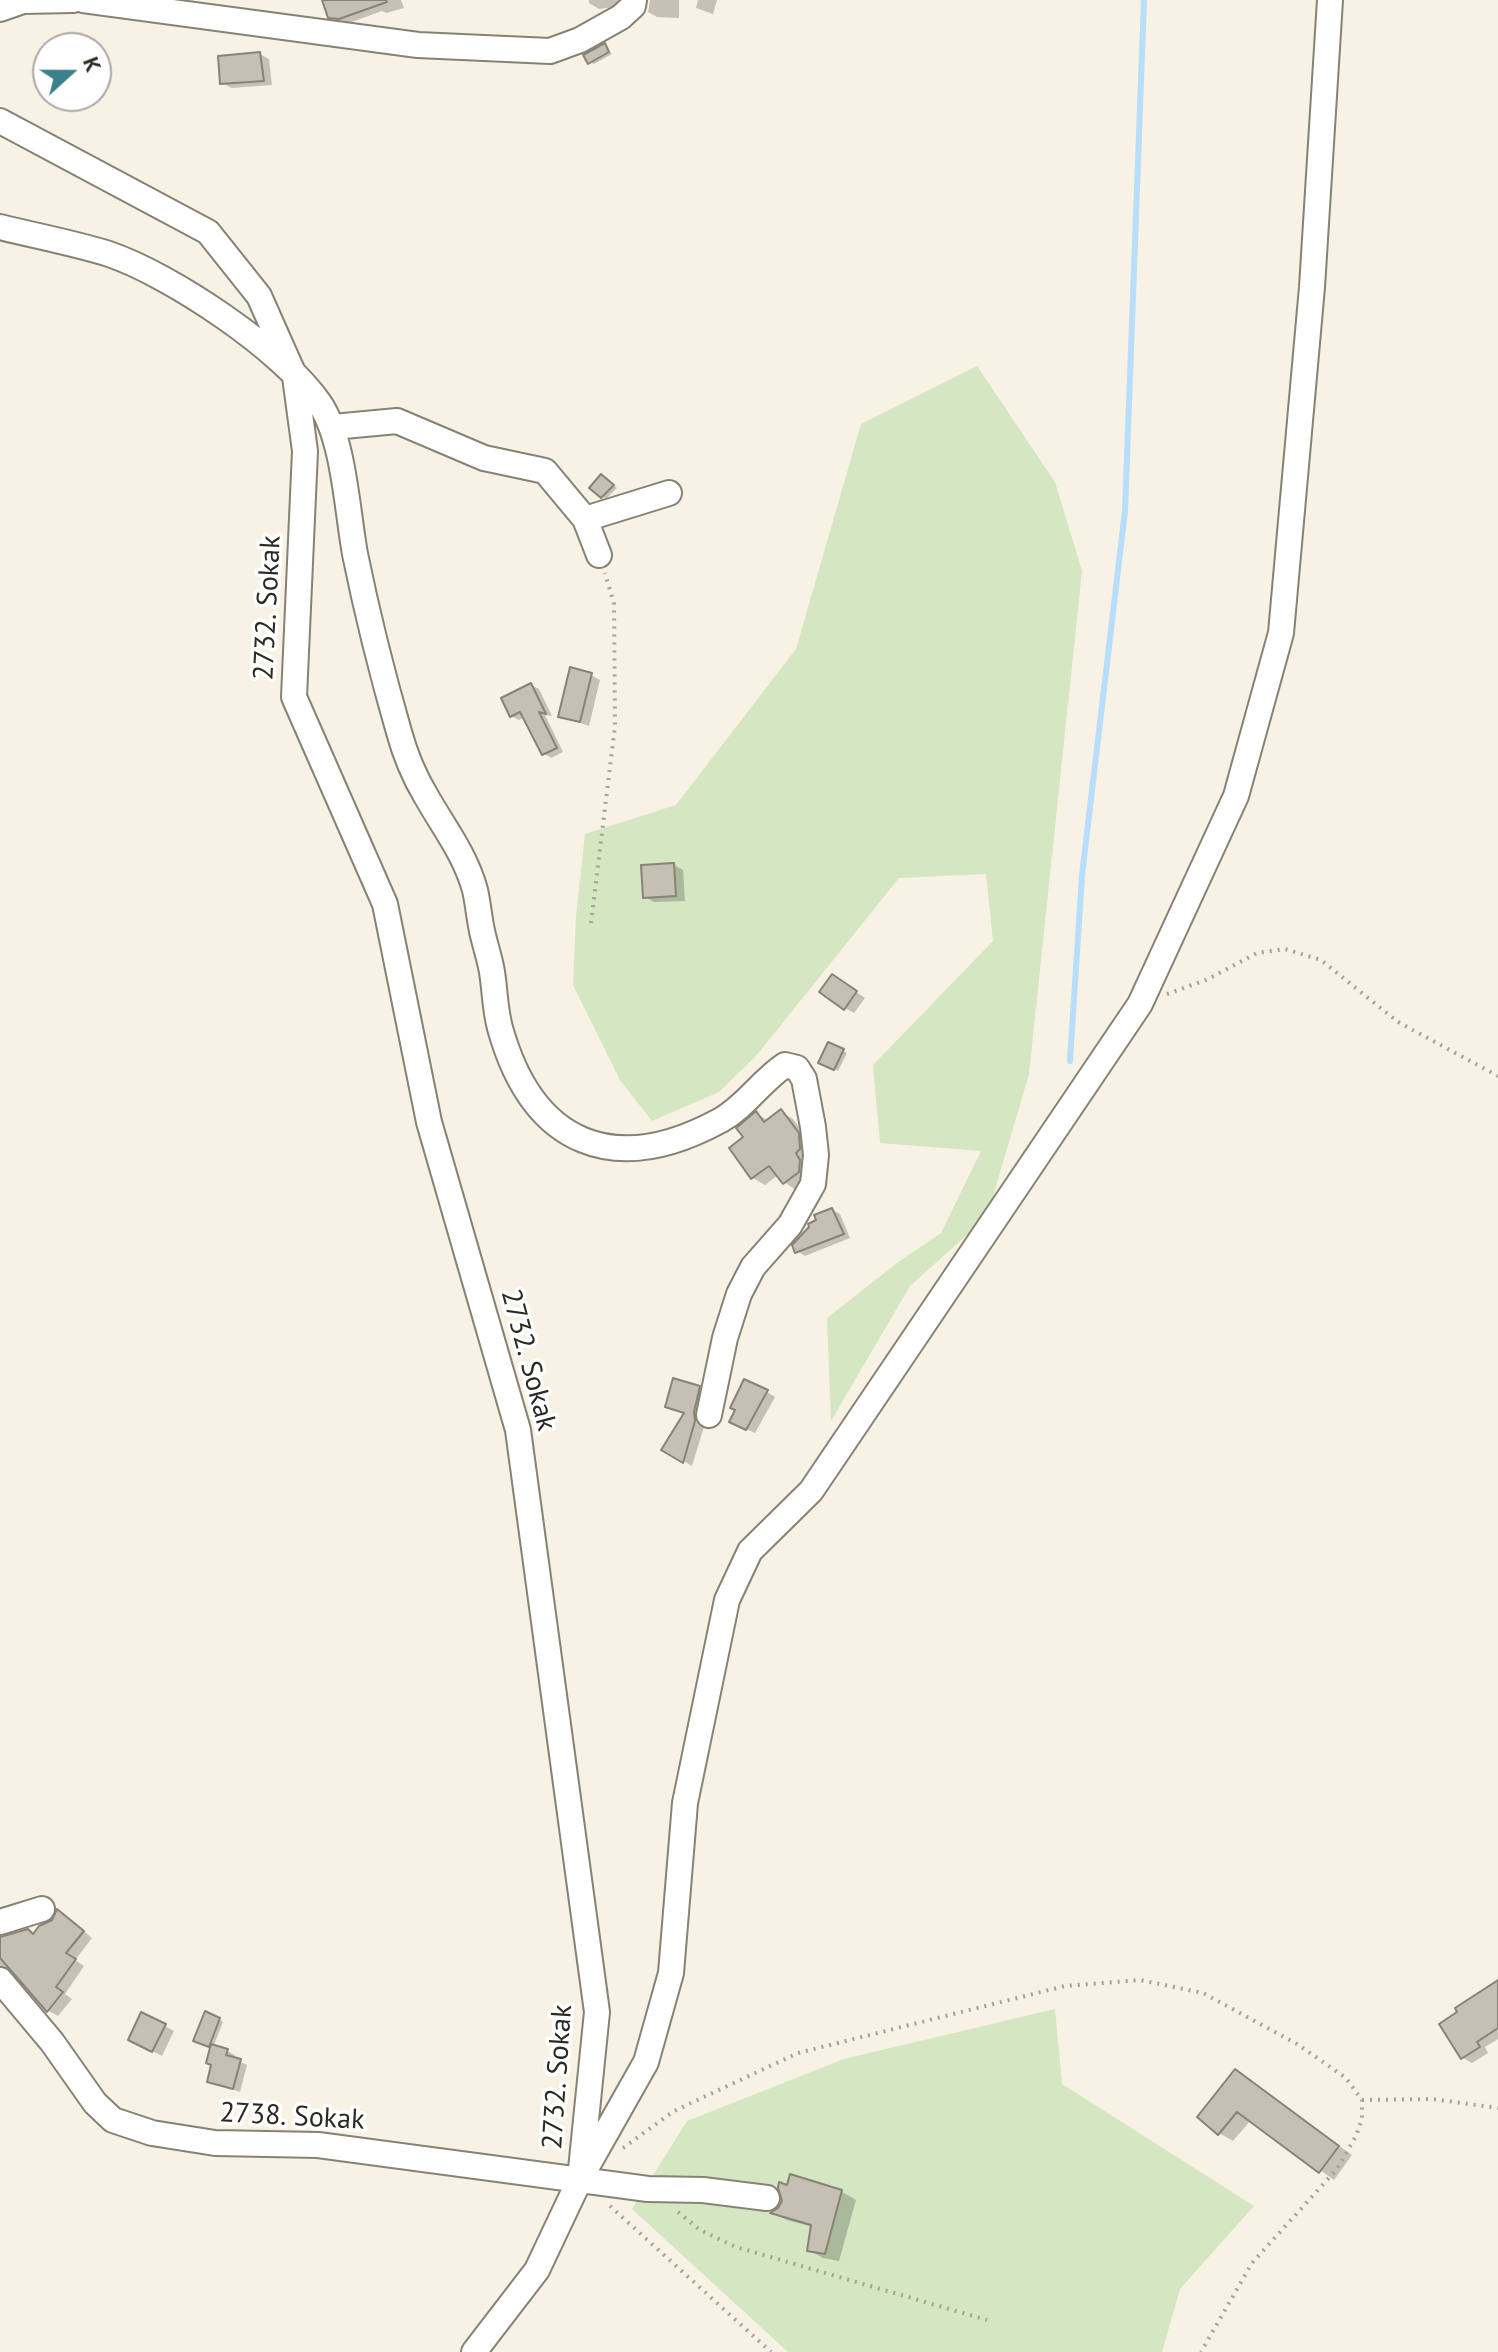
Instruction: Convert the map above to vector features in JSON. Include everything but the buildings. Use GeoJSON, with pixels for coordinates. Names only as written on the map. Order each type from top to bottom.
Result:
{"type":"FeatureCollection","features":[{"type":"Feature","properties":{"kind":"street"},"geometry":{"type":"LineString","coordinates":[[0,9],[23,1],[73,0]]}},
{"type":"Feature","properties":{"kind":"street"},"geometry":{"type":"LineString","coordinates":[[83,0],[418,45],[550,51],[580,40],[621,17],[633,6],[634,0]]}},
{"type":"Feature","properties":{"kind":"street"},"geometry":{"type":"LineString","coordinates":[[580,2179],[646,2062],[667,1988],[671,1973],[685,1803],[727,1600],[750,1551],[811,1491],[1140,1004],[1236,796],[1281,633],[1312,287],[1330,0]]}},
{"type":"Feature","properties":{"kind":"street","name":"2732. Sokak"},"geometry":{"type":"LineString","coordinates":[[0,121],[208,232],[259,296],[295,377],[305,451],[294,697],[385,904],[429,1122],[518,1430],[597,2012],[580,2179],[537,2270],[474,2352]]}},
{"type":"Feature","properties":{"kind":"street","name":"2732. Sokak"},"geometry":{"type":"LineString","coordinates":[[0,227],[111,255],[184,289],[279,359],[319,402],[333,427],[355,556],[400,734],[425,794],[464,857],[475,891],[500,1029],[513,1063],[542,1111],[558,1127],[587,1143],[626,1148],[661,1145],[695,1133],[738,1109],[785,1065],[797,1068],[804,1079],[816,1155],[813,1184],[790,1225],[753,1267],[739,1294],[725,1338],[709,1415]]}},
{"type":"Feature","properties":{"kind":"street"},"geometry":{"type":"LineString","coordinates":[[333,427],[397,421],[484,458],[545,471],[585,519],[599,555]]}},
{"type":"Feature","properties":{"kind":"street"},"geometry":{"type":"LineString","coordinates":[[585,519],[669,493]]}},
{"type":"Feature","properties":{"kind":"street"},"geometry":{"type":"LineString","coordinates":[[0,1922],[42,1909]]}},
{"type":"Feature","properties":{"kind":"street","name":"2738. Sokak"},"geometry":{"type":"LineString","coordinates":[[0,1980],[52,2042],[95,2103],[113,2120],[152,2133],[215,2143],[318,2145],[648,2189],[703,2190],[767,2198]]}},
{"type":"Feature","properties":{"kind":"path"},"geometry":{"type":"LineString","coordinates":[[591,923],[615,726],[614,604],[599,555]]}},
{"type":"Feature","properties":{"kind":"path"},"geometry":{"type":"LineString","coordinates":[[1140,1004],[1206,980],[1257,953],[1285,949],[1321,960],[1398,1022],[1498,1076]]}},
{"type":"Feature","properties":{"kind":"path"},"geometry":{"type":"LineString","coordinates":[[616,2154],[674,2111],[798,2053],[1065,1986],[1140,1980],[1203,1993],[1297,2044],[1346,2078],[1362,2100],[1362,2119],[1337,2169],[1252,2263],[1201,2352]]}},
{"type":"Feature","properties":{"kind":"path"},"geometry":{"type":"LineString","coordinates":[[1362,2100],[1433,2099],[1498,2108]]}},
{"type":"Feature","properties":{"kind":"path"},"geometry":{"type":"LineString","coordinates":[[580,2179],[771,2352]]}},
{"type":"Feature","properties":{"kind":"path"},"geometry":{"type":"LineString","coordinates":[[648,2189],[700,2230],[736,2247],[987,2320]]}},
{"type":"Feature","properties":{"kind":"green space"},"geometry":{"type":"Polygon","coordinates":[[[977,366],[1055,482],[1082,571],[1029,1074],[987,1217],[910,1286],[831,1421],[827,1318],[941,1233],[981,1151],[880,1143],[873,1065],[993,941],[986,874],[899,878],[756,1056],[719,1092],[652,1121],[620,1080],[573,985],[585,834],[676,805],[796,649],[861,424],[977,366]]]}},
{"type":"Feature","properties":{"kind":"green space"},"geometry":{"type":"Polygon","coordinates":[[[1055,2009],[1062,2084],[1254,2206],[1180,2289],[1162,2352],[788,2352],[632,2209],[687,2121],[844,2059],[1055,2009]]]}},
{"type":"Feature","properties":{"kind":"waterway"},"geometry":{"type":"LineString","coordinates":[[1070,1061],[1082,875],[1125,511],[1144,0]]}}]}
